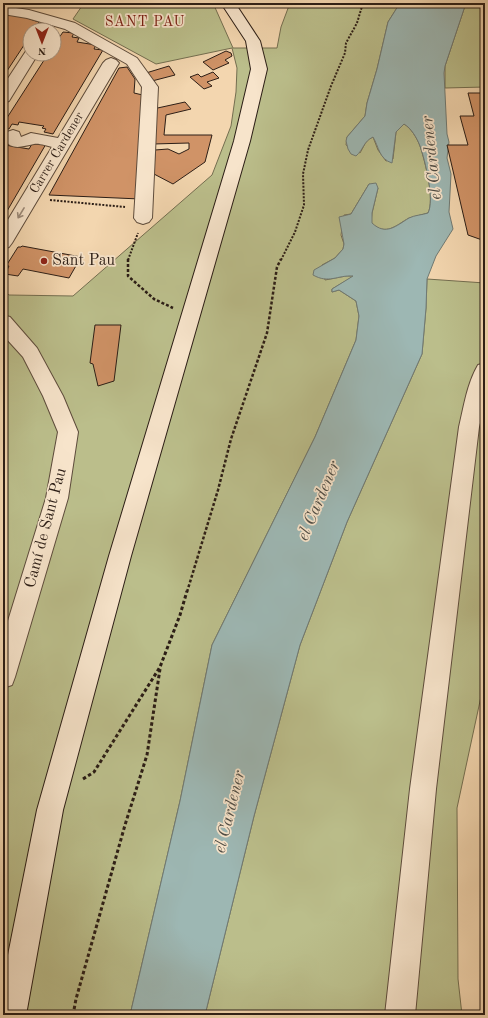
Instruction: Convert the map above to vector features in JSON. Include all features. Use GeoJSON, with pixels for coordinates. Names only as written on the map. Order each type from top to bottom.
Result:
{"type":"FeatureCollection","features":[{"type":"Feature","properties":{"kind":"street"},"geometry":{"type":"LineString","coordinates":[[11,1015],[54,797],[120,556],[242,141],[259,69],[253,41],[228,3]]}},
{"type":"Feature","properties":{"kind":"street"},"geometry":{"type":"LineString","coordinates":[[3,10],[29,14],[44,22]]}},
{"type":"Feature","properties":{"kind":"street"},"geometry":{"type":"LineString","coordinates":[[62,26],[70,26],[132,61],[150,87],[143,214]]}},
{"type":"Feature","properties":{"kind":"street"},"geometry":{"type":"LineString","coordinates":[[3,98],[26,62]]}},
{"type":"Feature","properties":{"kind":"street","name":"Carrer Cardener"},"geometry":{"type":"LineString","coordinates":[[3,243],[112,63]]}},
{"type":"Feature","properties":{"kind":"street"},"geometry":{"type":"LineString","coordinates":[[8,134],[18,143],[26,142],[31,138],[63,144]]}},
{"type":"Feature","properties":{"kind":"street","name":"Camí de Sant Pau"},"geometry":{"type":"LineString","coordinates":[[3,322],[30,353],[53,396],[68,432],[57,498],[3,677]]}},
{"type":"Feature","properties":{"kind":"street"},"geometry":{"type":"LineString","coordinates":[[400,1015],[423,789],[469,427],[479,385],[485,370]]}},
{"type":"Feature","properties":{"kind":"path"},"geometry":{"type":"LineString","coordinates":[[54,797],[94,772],[160,666],[180,615],[218,490],[231,439],[267,333],[277,267],[295,232],[304,205],[303,174],[308,150],[331,86],[345,53],[346,43],[357,23],[363,3]]}},
{"type":"Feature","properties":{"kind":"path"},"geometry":{"type":"LineString","coordinates":[[30,198],[143,214],[128,257],[128,276],[166,307],[191,311]]}},
{"type":"Feature","properties":{"kind":"path"},"geometry":{"type":"LineString","coordinates":[[73,1015],[76,999],[125,825],[147,755],[160,666]]}},
{"type":"Feature","properties":{"kind":"green space"},"geometry":{"type":"Polygon","coordinates":[[[84,3],[213,3],[233,48],[277,48],[281,27],[290,3],[400,3],[388,22],[365,116],[347,137],[346,145],[360,153],[367,140],[373,137],[378,150],[386,161],[393,159],[396,132],[404,124],[407,126],[419,143],[427,170],[430,190],[430,207],[428,213],[409,218],[391,228],[381,229],[371,223],[378,188],[369,184],[351,214],[344,215],[341,235],[344,244],[343,249],[335,258],[322,265],[325,280],[354,276],[332,289],[332,292],[339,290],[356,301],[359,316],[356,340],[315,437],[212,645],[180,801],[130,1015],[3,1015],[3,290],[9,295],[73,296],[212,175],[231,126],[236,92],[237,68],[232,48],[156,64],[73,19],[84,3]]]}},
{"type":"Feature","properties":{"kind":"green space"},"geometry":{"type":"Polygon","coordinates":[[[466,3],[485,3],[485,87],[445,88],[445,66],[466,3]]]}},
{"type":"Feature","properties":{"kind":"green space"},"geometry":{"type":"Polygon","coordinates":[[[427,279],[485,283],[485,678],[457,808],[458,979],[462,1015],[205,1015],[254,816],[300,645],[347,522],[422,354],[427,279]]]}},
{"type":"Feature","properties":{"kind":"water","name":"el Cardener"},"geometry":{"type":"Polygon","coordinates":[[[400,3],[466,3],[444,73],[447,134],[449,142],[447,158],[451,174],[449,212],[453,229],[436,256],[427,279],[422,354],[347,522],[300,645],[254,816],[205,1015],[130,1015],[180,801],[212,645],[315,437],[356,340],[359,316],[356,301],[339,290],[332,292],[332,289],[353,276],[324,279],[313,275],[314,270],[335,258],[343,249],[344,244],[339,217],[351,214],[369,184],[376,183],[378,188],[372,213],[372,223],[382,229],[395,227],[411,217],[428,213],[430,207],[430,190],[422,152],[419,143],[407,126],[404,124],[396,132],[392,163],[384,159],[373,137],[367,141],[356,156],[351,154],[346,141],[347,137],[365,116],[388,22],[400,3]]]}},
{"type":"Feature","properties":{"kind":"building"},"geometry":{"type":"Polygon","coordinates":[[[7,15],[21,16],[39,22],[22,22],[22,48],[3,77],[3,18],[7,15]]]}},
{"type":"Feature","properties":{"kind":"building"},"geometry":{"type":"Polygon","coordinates":[[[63,32],[74,33],[72,37],[79,38],[77,42],[96,45],[94,49],[103,50],[53,134],[44,132],[46,129],[42,128],[44,126],[19,122],[18,125],[12,124],[9,129],[3,128],[3,124],[43,62],[62,62],[63,32]]]}},
{"type":"Feature","properties":{"kind":"building"},"geometry":{"type":"Polygon","coordinates":[[[226,51],[231,53],[232,56],[225,60],[229,63],[213,70],[203,62],[226,51]]]}},
{"type":"Feature","properties":{"kind":"building"},"geometry":{"type":"Polygon","coordinates":[[[169,66],[175,75],[152,81],[146,73],[169,66]]]}},
{"type":"Feature","properties":{"kind":"building"},"geometry":{"type":"Polygon","coordinates":[[[127,67],[135,79],[134,93],[147,96],[140,199],[49,195],[119,68],[127,67]]]}},
{"type":"Feature","properties":{"kind":"building"},"geometry":{"type":"Polygon","coordinates":[[[213,72],[219,78],[207,82],[212,86],[204,89],[190,77],[198,74],[201,77],[213,72]]]}},
{"type":"Feature","properties":{"kind":"building"},"geometry":{"type":"Polygon","coordinates":[[[468,93],[485,93],[485,241],[468,235],[447,145],[468,145],[460,116],[474,116],[468,93]]]}},
{"type":"Feature","properties":{"kind":"building"},"geometry":{"type":"Polygon","coordinates":[[[185,102],[191,109],[166,115],[164,135],[212,135],[205,162],[173,184],[154,174],[155,150],[168,149],[179,154],[189,149],[189,143],[153,144],[153,109],[185,102]]]}},
{"type":"Feature","properties":{"kind":"building"},"geometry":{"type":"Polygon","coordinates":[[[3,141],[7,142],[5,145],[29,149],[32,144],[46,144],[3,218],[3,141]]]}},
{"type":"Feature","properties":{"kind":"building","name":"Sant Pau"},"geometry":{"type":"Polygon","coordinates":[[[22,246],[81,257],[69,278],[23,269],[18,276],[5,274],[9,266],[6,266],[18,247],[22,246]]]}},
{"type":"Feature","properties":{"kind":"building"},"geometry":{"type":"Polygon","coordinates":[[[95,325],[121,325],[114,381],[98,386],[93,364],[90,363],[95,325]]]}},
{"type":"Feature","properties":{"kind":"place","name":"Sant Pau"},"geometry":{"type":"Point","coordinates":[44,261]}},
{"type":"Feature","properties":{"kind":"district","name":"SANT PAU"},"geometry":{"type":"Point","coordinates":[145,22]}}]}
